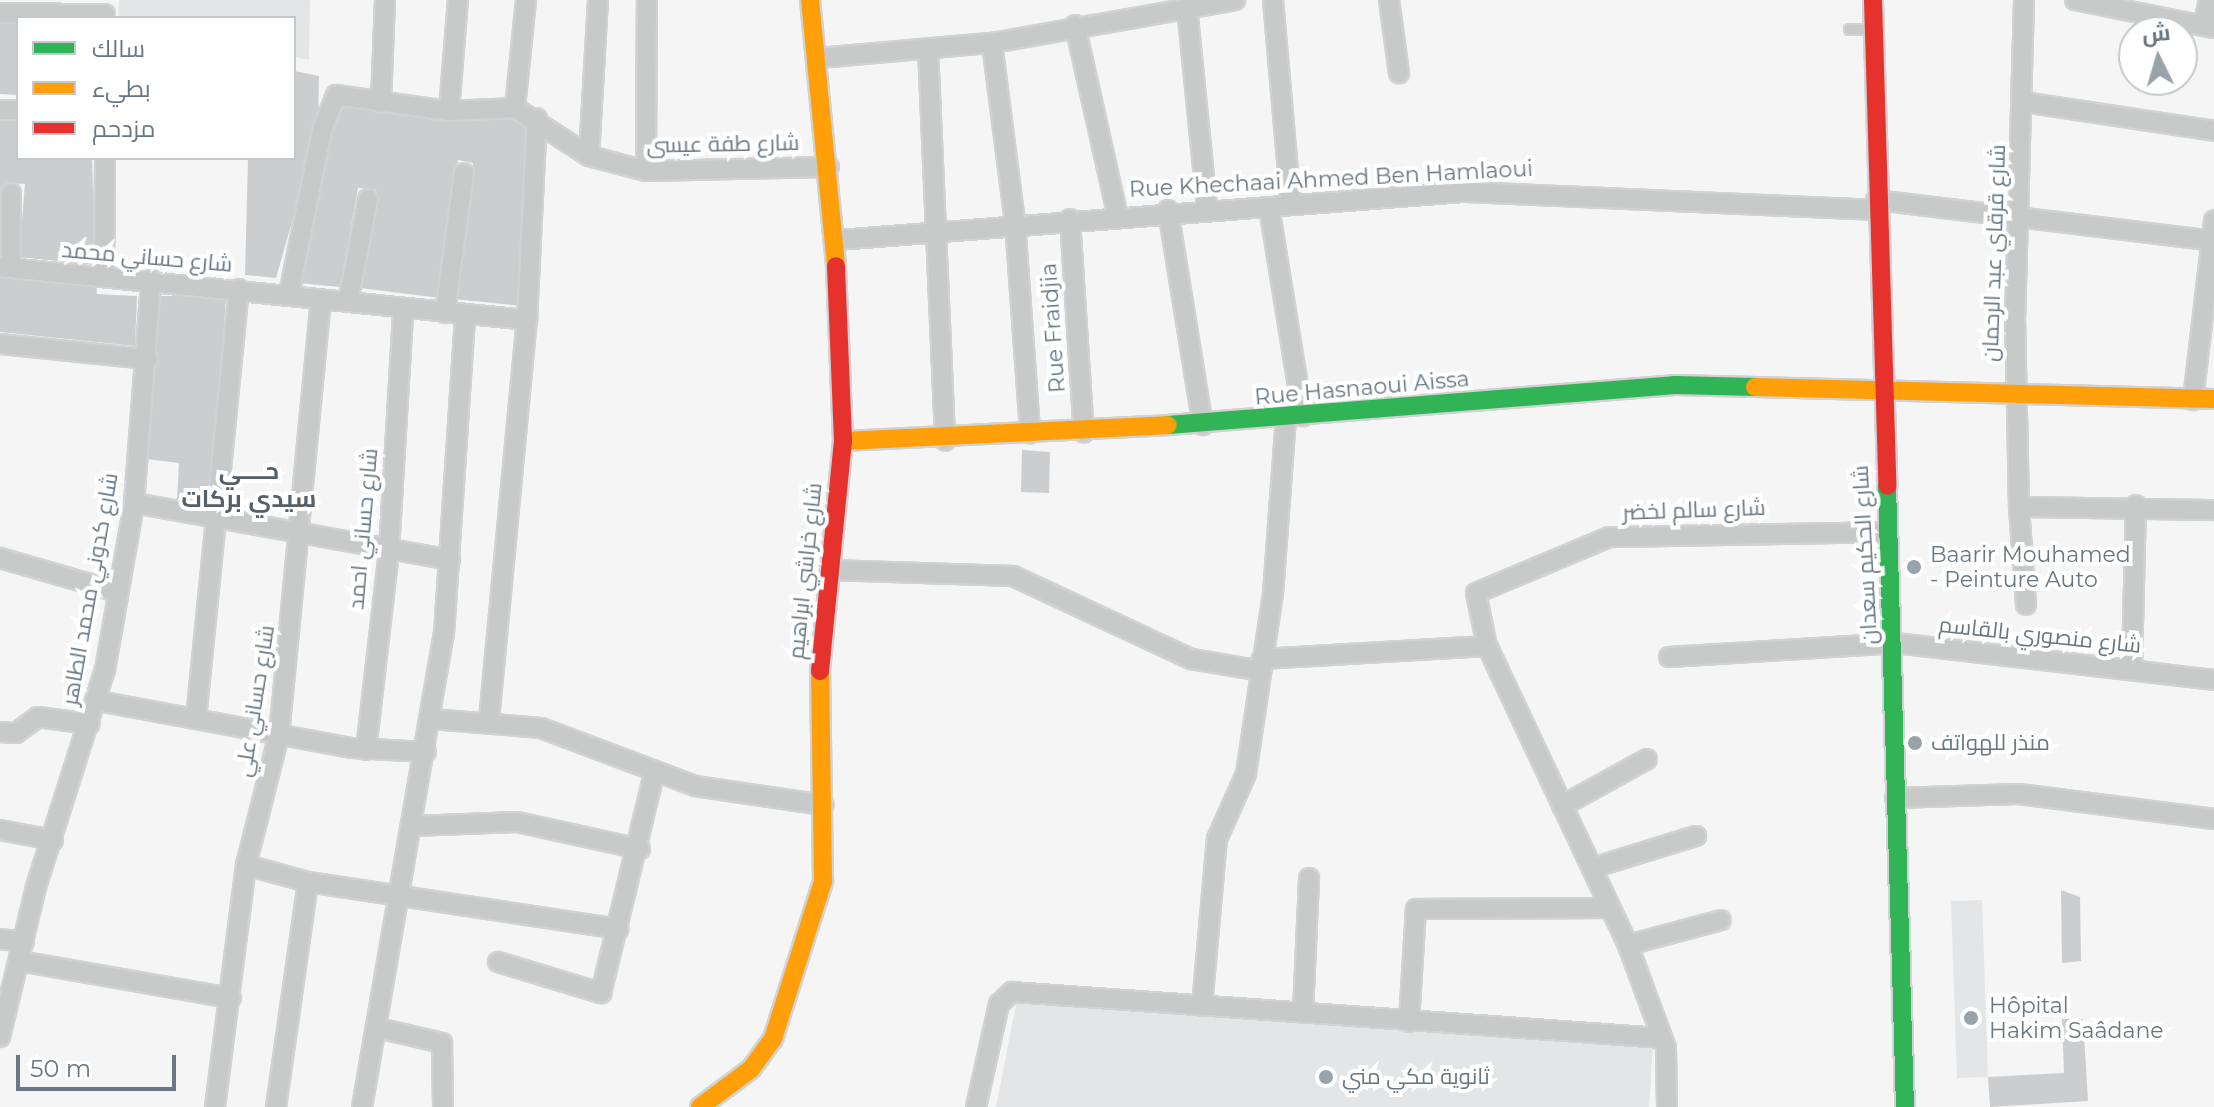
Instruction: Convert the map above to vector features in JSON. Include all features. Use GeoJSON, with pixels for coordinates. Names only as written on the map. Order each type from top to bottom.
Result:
{"type":"FeatureCollection","features":[{"type":"Feature","properties":{"kind":"street"},"geometry":{"type":"LineString","coordinates":[[381,103],[385,0]]}},
{"type":"Feature","properties":{"kind":"street"},"geometry":{"type":"LineString","coordinates":[[449,111],[458,0]]}},
{"type":"Feature","properties":{"kind":"street"},"geometry":{"type":"LineString","coordinates":[[515,108],[526,0]]}},
{"type":"Feature","properties":{"kind":"street"},"geometry":{"type":"LineString","coordinates":[[589,156],[598,0]]}},
{"type":"Feature","properties":{"kind":"street"},"geometry":{"type":"LineString","coordinates":[[646,171],[647,0]]}},
{"type":"Feature","properties":{"kind":"street","name":"شارع خراشي ابراهيم"},"geometry":{"type":"LineString","coordinates":[[700,1107],[751,1069],[773,1039],[823,881],[824,805],[818,686],[843,441],[838,240],[810,0]]}},
{"type":"Feature","properties":{"kind":"street"},"geometry":{"type":"LineString","coordinates":[[819,58],[992,43],[1075,25],[1187,7],[1207,0],[1235,0]]}},
{"type":"Feature","properties":{"kind":"street"},"geometry":{"type":"LineString","coordinates":[[1273,0],[1291,204]]}},
{"type":"Feature","properties":{"kind":"street"},"geometry":{"type":"LineString","coordinates":[[1389,0],[1399,73]]}},
{"type":"Feature","properties":{"kind":"street","name":"شارع الحكيم سعدان"},"geometry":{"type":"LineString","coordinates":[[1873,0],[1884,532],[1895,643],[1895,798],[1905,1107]]}},
{"type":"Feature","properties":{"kind":"street","name":"شارع قرقاي عبد الرحمان"},"geometry":{"type":"LineString","coordinates":[[2024,0],[2015,399],[2026,605]]}},
{"type":"Feature","properties":{"kind":"street"},"geometry":{"type":"LineString","coordinates":[[2075,0],[2209,27],[2209,0]]}},
{"type":"Feature","properties":{"kind":"street"},"geometry":{"type":"LineString","coordinates":[[1187,7],[1207,207]]}},
{"type":"Feature","properties":{"kind":"street"},"geometry":{"type":"LineString","coordinates":[[0,13],[106,11]]}},
{"type":"Feature","properties":{"kind":"street"},"geometry":{"type":"LineString","coordinates":[[1075,25],[1117,213]]}},
{"type":"Feature","properties":{"kind":"street"},"geometry":{"type":"LineString","coordinates":[[992,43],[1015,222],[1030,433]]}},
{"type":"Feature","properties":{"kind":"street"},"geometry":{"type":"LineString","coordinates":[[928,48],[945,441]]}},
{"type":"Feature","properties":{"kind":"street"},"geometry":{"type":"LineString","coordinates":[[289,294],[327,109],[343,94],[381,103],[449,111],[515,108],[537,118],[527,320],[489,720]]}},
{"type":"Feature","properties":{"kind":"street"},"geometry":{"type":"LineString","coordinates":[[2023,102],[2214,131]]}},
{"type":"Feature","properties":{"kind":"street","name":"شارع طفة عيسى"},"geometry":{"type":"LineString","coordinates":[[537,118],[589,156],[646,171],[829,167]]}},
{"type":"Feature","properties":{"kind":"street"},"geometry":{"type":"LineString","coordinates":[[104,277],[105,160]]}},
{"type":"Feature","properties":{"kind":"street"},"geometry":{"type":"LineString","coordinates":[[445,313],[464,173]]}},
{"type":"Feature","properties":{"kind":"street","name":"Rue Khechaai Ahmed Ben Hamlaoui"},"geometry":{"type":"LineString","coordinates":[[838,240],[1117,213],[1549,192],[2019,213],[2212,241]]}},
{"type":"Feature","properties":{"kind":"street"},"geometry":{"type":"LineString","coordinates":[[6,268],[11,193]]}},
{"type":"Feature","properties":{"kind":"street"},"geometry":{"type":"LineString","coordinates":[[348,302],[368,199]]}},
{"type":"Feature","properties":{"kind":"street"},"geometry":{"type":"LineString","coordinates":[[1202,1006],[1217,839],[1246,774],[1294,416],[1269,207]]}},
{"type":"Feature","properties":{"kind":"street"},"geometry":{"type":"LineString","coordinates":[[1168,210],[1203,425]]}},
{"type":"Feature","properties":{"kind":"street","name":"Rue Fraidjia"},"geometry":{"type":"LineString","coordinates":[[1070,219],[1084,433]]}},
{"type":"Feature","properties":{"kind":"street"},"geometry":{"type":"LineString","coordinates":[[2193,400],[2214,220]]}},
{"type":"Feature","properties":{"kind":"street","name":"شارع حساني محمد"},"geometry":{"type":"LineString","coordinates":[[6,268],[289,294],[403,312],[527,320]]}},
{"type":"Feature","properties":{"kind":"street","name":"شارع كدوني محمد الطاهر"},"geometry":{"type":"LineString","coordinates":[[0,1037],[53,840],[98,701],[134,503],[148,359],[151,280]]}},
{"type":"Feature","properties":{"kind":"street"},"geometry":{"type":"LineString","coordinates":[[196,719],[220,521],[239,289]]}},
{"type":"Feature","properties":{"kind":"street","name":"شارع حساني علي"},"geometry":{"type":"LineString","coordinates":[[215,1107],[246,865],[279,735],[303,538],[321,300]]}},
{"type":"Feature","properties":{"kind":"street","name":"شارع حساني احمد"},"geometry":{"type":"LineString","coordinates":[[366,750],[389,550],[403,312]]}},
{"type":"Feature","properties":{"kind":"street"},"geometry":{"type":"LineString","coordinates":[[362,1107],[432,719],[450,560],[465,315]]}},
{"type":"Feature","properties":{"kind":"street"},"geometry":{"type":"LineString","coordinates":[[0,344],[148,359]]}},
{"type":"Feature","properties":{"kind":"street","name":"Rue Hasnaoui Aissa"},"geometry":{"type":"LineString","coordinates":[[843,441],[945,441],[1030,433],[1056,439],[1084,433],[1675,385],[1812,394],[1848,386],[2015,399],[2214,399]]}},
{"type":"Feature","properties":{"kind":"street"},"geometry":{"type":"LineString","coordinates":[[134,503],[303,538],[450,560]]}},
{"type":"Feature","properties":{"kind":"street"},"geometry":{"type":"LineString","coordinates":[[2019,507],[2136,505],[2214,510]]}},
{"type":"Feature","properties":{"kind":"street"},"geometry":{"type":"LineString","coordinates":[[2132,667],[2136,505]]}},
{"type":"Feature","properties":{"kind":"street","name":"شارع سالم لخضر"},"geometry":{"type":"LineString","coordinates":[[1487,646],[1474,598],[1536,563],[1609,537],[1884,532]]}},
{"type":"Feature","properties":{"kind":"street"},"geometry":{"type":"LineString","coordinates":[[0,558],[118,592]]}},
{"type":"Feature","properties":{"kind":"street"},"geometry":{"type":"LineString","coordinates":[[830,570],[1013,576],[1191,659],[1260,665],[1487,646],[1628,945],[1662,1038],[1667,1107]]}},
{"type":"Feature","properties":{"kind":"street","name":"شارع منصوري بالقاسم"},"geometry":{"type":"LineString","coordinates":[[1669,657],[1895,643],[2132,667],[2214,680]]}},
{"type":"Feature","properties":{"kind":"street"},"geometry":{"type":"LineString","coordinates":[[98,701],[366,750],[426,752]]}},
{"type":"Feature","properties":{"kind":"street"},"geometry":{"type":"LineString","coordinates":[[0,732],[16,733],[38,717],[90,724]]}},
{"type":"Feature","properties":{"kind":"street"},"geometry":{"type":"LineString","coordinates":[[432,719],[489,720],[569,735],[654,774],[758,800],[824,805]]}},
{"type":"Feature","properties":{"kind":"street"},"geometry":{"type":"LineString","coordinates":[[1562,806],[1647,759]]}},
{"type":"Feature","properties":{"kind":"street"},"geometry":{"type":"LineString","coordinates":[[498,962],[598,995],[640,849],[654,774]]}},
{"type":"Feature","properties":{"kind":"street"},"geometry":{"type":"LineString","coordinates":[[1895,798],[2033,794],[2214,819]]}},
{"type":"Feature","properties":{"kind":"street"},"geometry":{"type":"LineString","coordinates":[[412,826],[517,822],[640,849]]}},
{"type":"Feature","properties":{"kind":"street"},"geometry":{"type":"LineString","coordinates":[[0,830],[53,840]]}},
{"type":"Feature","properties":{"kind":"street"},"geometry":{"type":"LineString","coordinates":[[1592,868],[1696,836]]}},
{"type":"Feature","properties":{"kind":"street"},"geometry":{"type":"LineString","coordinates":[[246,865],[308,882],[618,929]]}},
{"type":"Feature","properties":{"kind":"street"},"geometry":{"type":"LineString","coordinates":[[1303,1012],[1309,878]]}},
{"type":"Feature","properties":{"kind":"street"},"geometry":{"type":"LineString","coordinates":[[276,1107],[308,882]]}},
{"type":"Feature","properties":{"kind":"street"},"geometry":{"type":"LineString","coordinates":[[1409,1022],[1416,909],[1609,908]]}},
{"type":"Feature","properties":{"kind":"street"},"geometry":{"type":"LineString","coordinates":[[1628,945],[1721,920]]}},
{"type":"Feature","properties":{"kind":"street"},"geometry":{"type":"LineString","coordinates":[[0,939],[24,942]]}},
{"type":"Feature","properties":{"kind":"street"},"geometry":{"type":"LineString","coordinates":[[19,961],[231,998]]}},
{"type":"Feature","properties":{"kind":"street"},"geometry":{"type":"LineString","coordinates":[[976,1107],[1006,994],[1662,1038]]}},
{"type":"Feature","properties":{"kind":"street"},"geometry":{"type":"LineString","coordinates":[[378,1028],[442,1043],[448,1064],[443,1107]]}},
{"type":"Feature","properties":{"kind":"lane"},"geometry":{"type":"LineString","coordinates":[[1849,29],[1874,29]]}},
{"type":"Feature","properties":{"kind":"shaded area"},"geometry":{"type":"Polygon","coordinates":[[[119,0],[310,0],[309,60],[296,57],[296,16],[118,16],[119,0]]]}},
{"type":"Feature","properties":{"kind":"shaded area"},"geometry":{"type":"Polygon","coordinates":[[[1982,900],[1988,1077],[1957,1078],[1951,901],[1982,900]]]}},
{"type":"Feature","properties":{"kind":"shaded area","name":"ثانوية مكي مني"},"geometry":{"type":"Polygon","coordinates":[[[1017,1000],[1653,1047],[1649,1107],[996,1107],[1017,1000]]]}},
{"type":"Feature","properties":{"kind":"building"},"geometry":{"type":"Polygon","coordinates":[[[0,18],[16,18],[16,95],[0,94],[0,18]]]}},
{"type":"Feature","properties":{"kind":"building"},"geometry":{"type":"Polygon","coordinates":[[[296,71],[319,76],[318,130],[276,278],[245,275],[248,160],[296,160],[296,71]]]}},
{"type":"Feature","properties":{"kind":"building"},"geometry":{"type":"Polygon","coordinates":[[[334,100],[534,119],[522,306],[454,299],[473,163],[458,160],[440,298],[360,288],[376,189],[358,188],[340,287],[299,283],[334,100]]]}},
{"type":"Feature","properties":{"kind":"building"},"geometry":{"type":"Polygon","coordinates":[[[0,115],[16,115],[16,160],[92,160],[95,265],[19,257],[25,184],[8,183],[0,256],[0,115]]]}},
{"type":"Feature","properties":{"kind":"building"},"geometry":{"type":"Polygon","coordinates":[[[0,269],[96,279],[97,294],[137,296],[135,346],[0,332],[0,269]]]}},
{"type":"Feature","properties":{"kind":"building"},"geometry":{"type":"Polygon","coordinates":[[[159,296],[226,296],[212,506],[177,499],[179,463],[146,459],[159,296]]]}},
{"type":"Feature","properties":{"kind":"building"},"geometry":{"type":"Polygon","coordinates":[[[1022,450],[1050,452],[1049,493],[1021,492],[1022,450]]]}},
{"type":"Feature","properties":{"kind":"building"},"geometry":{"type":"Polygon","coordinates":[[[2061,890],[2080,897],[2081,961],[2062,963],[2061,890]]]}},
{"type":"Feature","properties":{"kind":"building"},"geometry":{"type":"Polygon","coordinates":[[[2062,1019],[2083,1019],[2088,1101],[1990,1107],[1988,1077],[2064,1073],[2062,1019]]]}},
{"type":"Feature","properties":{"kind":"traffic: fast"},"geometry":{"type":"LineString","coordinates":[[1168,425],[1675,385],[1755,387]]}},
{"type":"Feature","properties":{"kind":"traffic: fast"},"geometry":{"type":"LineString","coordinates":[[1887,486],[1905,1107]]}},
{"type":"Feature","properties":{"kind":"traffic: slow"},"geometry":{"type":"LineString","coordinates":[[810,0],[836,266]]}},
{"type":"Feature","properties":{"kind":"traffic: slow"},"geometry":{"type":"LineString","coordinates":[[1755,387],[2214,399]]}},
{"type":"Feature","properties":{"kind":"traffic: slow"},"geometry":{"type":"LineString","coordinates":[[843,441],[1168,425]]}},
{"type":"Feature","properties":{"kind":"traffic: slow"},"geometry":{"type":"LineString","coordinates":[[700,1107],[751,1069],[773,1039],[823,881],[820,671]]}},
{"type":"Feature","properties":{"kind":"traffic: jam"},"geometry":{"type":"LineString","coordinates":[[1873,0],[1887,486]]}},
{"type":"Feature","properties":{"kind":"traffic: jam"},"geometry":{"type":"LineString","coordinates":[[820,671],[843,441],[836,266]]}},
{"type":"Feature","properties":{"kind":"place","name":"Baarir Mouhamed - Peinture Auto"},"geometry":{"type":"Point","coordinates":[1914,567]}},
{"type":"Feature","properties":{"kind":"place","name":"منذر للهواتف"},"geometry":{"type":"Point","coordinates":[1915,743]}},
{"type":"Feature","properties":{"kind":"place","name":"Hôpital Hakim Saâdane"},"geometry":{"type":"Point","coordinates":[1971,1018]}},
{"type":"Feature","properties":{"kind":"place","name":"ثانوية مكي مني"},"geometry":{"type":"Point","coordinates":[1326,1077]}},
{"type":"Feature","properties":{"kind":"district","name":"حــــي سيدي بركات"},"geometry":{"type":"Point","coordinates":[249,485]}}]}
